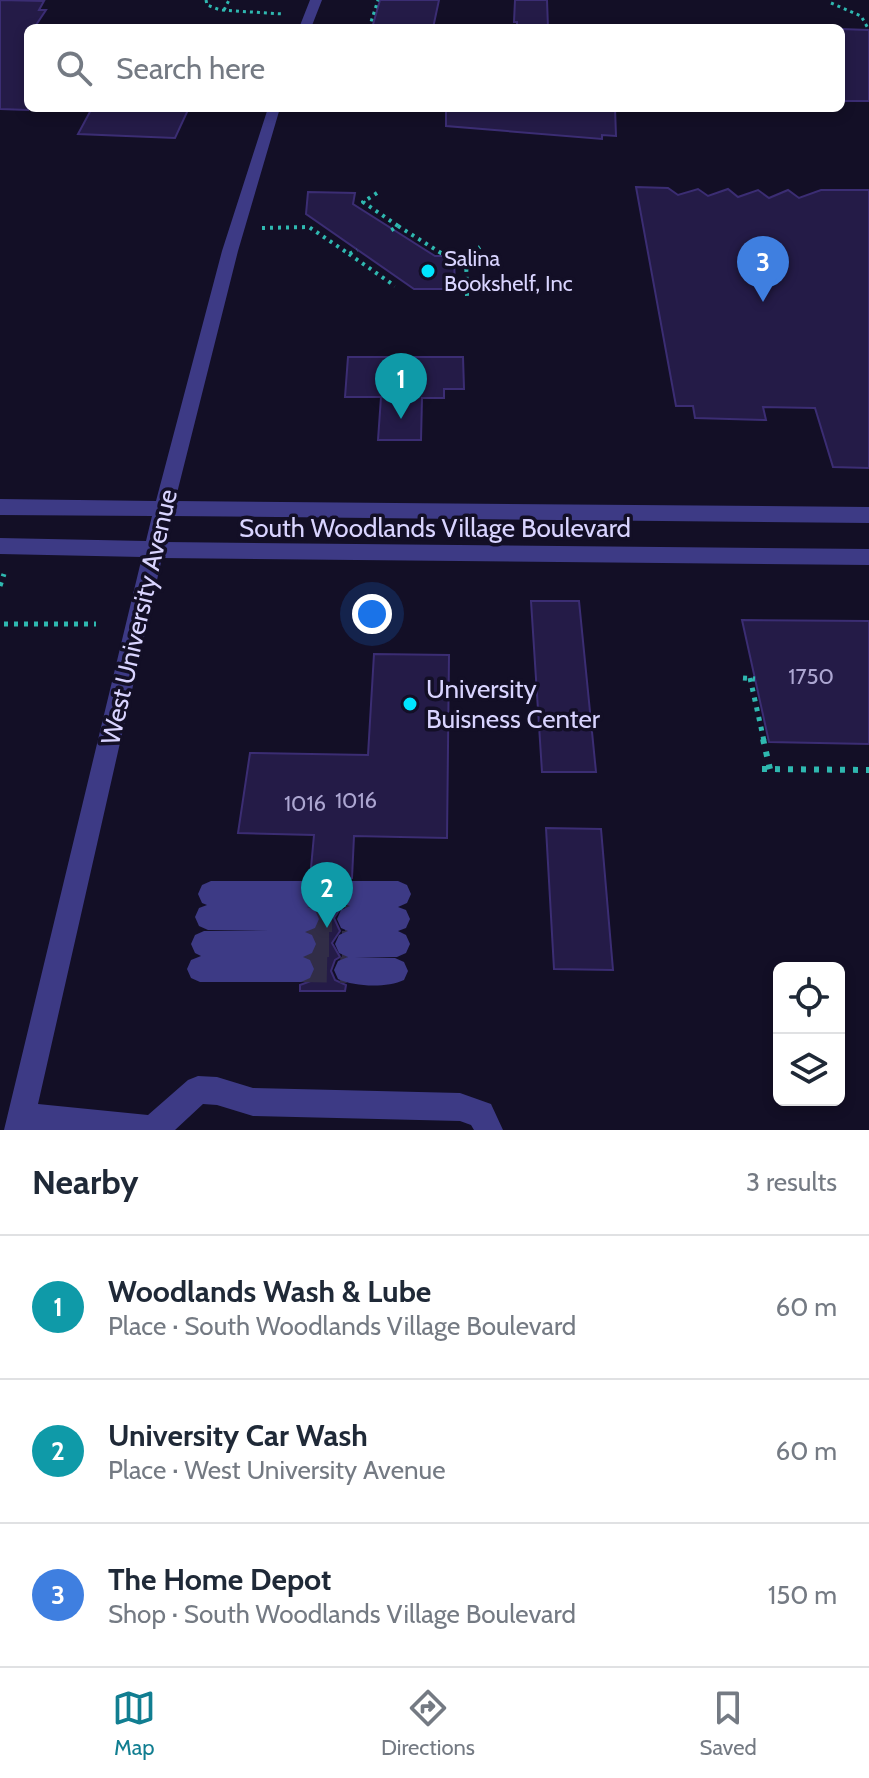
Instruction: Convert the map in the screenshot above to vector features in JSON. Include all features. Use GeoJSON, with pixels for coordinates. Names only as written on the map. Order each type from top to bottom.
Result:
{"type":"FeatureCollection","features":[{"type":"Feature","properties":{"kind":"street"},"geometry":{"type":"LineString","coordinates":[[307,24],[316,0]]}},
{"type":"Feature","properties":{"kind":"street","name":"West University Avenue"},"geometry":{"type":"LineString","coordinates":[[20,1123],[164,506],[230,251],[273,112]]}},
{"type":"Feature","properties":{"kind":"street","name":"South Woodlands Village Boulevard"},"geometry":{"type":"LineString","coordinates":[[0,507],[164,506],[869,515]]}},
{"type":"Feature","properties":{"kind":"street","name":"South Woodlands Village Boulevard"},"geometry":{"type":"LineString","coordinates":[[0,546],[869,557]]}},
{"type":"Feature","properties":{"kind":"street"},"geometry":{"type":"LineString","coordinates":[[202,956],[305,931],[210,906]]}},
{"type":"Feature","properties":{"kind":"street"},"geometry":{"type":"LineString","coordinates":[[397,919],[350,919],[397,919]]}},
{"type":"Feature","properties":{"kind":"street"},"geometry":{"type":"LineString","coordinates":[[347,970],[395,971]]}},
{"type":"Feature","properties":{"kind":"street"},"geometry":{"type":"LineString","coordinates":[[20,1123],[153,1130],[198,1090],[217,1091],[253,1102],[460,1107],[481,1114],[489,1130]]}},
{"type":"Feature","properties":{"kind":"path"},"geometry":{"type":"LineString","coordinates":[[206,0],[207,5],[224,10],[283,14]]}},
{"type":"Feature","properties":{"kind":"path"},"geometry":{"type":"LineString","coordinates":[[224,10],[229,0]]}},
{"type":"Feature","properties":{"kind":"path"},"geometry":{"type":"LineString","coordinates":[[371,24],[378,3]]}},
{"type":"Feature","properties":{"kind":"path"},"geometry":{"type":"LineString","coordinates":[[831,3],[861,16],[869,30]]}},
{"type":"Feature","properties":{"kind":"path"},"geometry":{"type":"LineString","coordinates":[[377,193],[363,202],[441,253],[466,257],[480,247]]}},
{"type":"Feature","properties":{"kind":"path"},"geometry":{"type":"LineString","coordinates":[[390,231],[398,226]]}},
{"type":"Feature","properties":{"kind":"path"},"geometry":{"type":"LineString","coordinates":[[262,228],[309,227],[395,286]]}},
{"type":"Feature","properties":{"kind":"path"},"geometry":{"type":"LineString","coordinates":[[349,254],[357,250]]}},
{"type":"Feature","properties":{"kind":"path"},"geometry":{"type":"LineString","coordinates":[[466,257],[467,296]]}},
{"type":"Feature","properties":{"kind":"path"},"geometry":{"type":"LineString","coordinates":[[455,279],[467,279]]}},
{"type":"Feature","properties":{"kind":"path"},"geometry":{"type":"LineString","coordinates":[[0,586],[4,574]]}},
{"type":"Feature","properties":{"kind":"path"},"geometry":{"type":"LineString","coordinates":[[4,624],[96,624]]}},
{"type":"Feature","properties":{"kind":"path"},"geometry":{"type":"LineString","coordinates":[[749,678],[766,769],[869,770]]}},
{"type":"Feature","properties":{"kind":"building"},"geometry":{"type":"Polygon","coordinates":[[[0,0],[44,1],[39,10],[46,10],[37,24],[24,24],[24,110],[0,109],[0,0]]]}},
{"type":"Feature","properties":{"kind":"building"},"geometry":{"type":"Polygon","coordinates":[[[380,0],[439,0],[434,24],[373,24],[380,0]]]}},
{"type":"Feature","properties":{"kind":"building"},"geometry":{"type":"Polygon","coordinates":[[[515,0],[547,0],[548,24],[514,22],[515,0]]]}},
{"type":"Feature","properties":{"kind":"building"},"geometry":{"type":"Polygon","coordinates":[[[845,29],[869,30],[869,101],[845,101],[845,29]]]}},
{"type":"Feature","properties":{"kind":"building"},"geometry":{"type":"Polygon","coordinates":[[[90,112],[187,112],[175,138],[78,134],[90,112]]]}},
{"type":"Feature","properties":{"kind":"building"},"geometry":{"type":"Polygon","coordinates":[[[446,112],[615,112],[616,136],[602,135],[602,139],[446,126],[446,112]]]}},
{"type":"Feature","properties":{"kind":"building"},"geometry":{"type":"Polygon","coordinates":[[[636,187],[668,188],[678,195],[698,189],[708,196],[728,189],[738,197],[758,190],[769,198],[788,190],[799,198],[821,190],[869,190],[869,468],[833,467],[815,408],[763,407],[766,420],[695,418],[693,406],[676,406],[636,187]]]}},
{"type":"Feature","properties":{"kind":"building"},"geometry":{"type":"Polygon","coordinates":[[[308,192],[355,193],[353,204],[435,256],[454,256],[455,289],[414,289],[306,214],[308,192]]]}},
{"type":"Feature","properties":{"kind":"building"},"geometry":{"type":"Polygon","coordinates":[[[348,357],[463,357],[464,389],[444,389],[444,398],[422,398],[421,440],[378,440],[381,397],[345,397],[348,357]]]}},
{"type":"Feature","properties":{"kind":"building"},"geometry":{"type":"Polygon","coordinates":[[[531,601],[579,601],[596,772],[542,772],[531,601]]]}},
{"type":"Feature","properties":{"kind":"building"},"geometry":{"type":"Polygon","coordinates":[[[742,620],[869,621],[869,744],[769,742],[742,620]]]}},
{"type":"Feature","properties":{"kind":"building","name":"University Buisness Center"},"geometry":{"type":"Polygon","coordinates":[[[374,654],[449,655],[447,838],[354,836],[352,878],[341,882],[335,893],[342,906],[334,918],[340,931],[332,943],[340,957],[335,960],[331,971],[335,980],[346,985],[345,991],[300,991],[300,985],[311,981],[317,970],[310,957],[319,945],[313,932],[322,920],[315,907],[320,904],[324,893],[320,884],[310,879],[314,835],[238,833],[250,753],[368,755],[374,654]]]}},
{"type":"Feature","properties":{"kind":"building"},"geometry":{"type":"Polygon","coordinates":[[[546,828],[601,829],[613,970],[554,969],[546,828]]]}},
{"type":"Feature","properties":{"kind":"tunnel"},"geometry":{"type":"LineString","coordinates":[[308,894],[351,894]]}},
{"type":"Feature","properties":{"kind":"tunnel"},"geometry":{"type":"LineString","coordinates":[[306,919],[350,919]]}},
{"type":"Feature","properties":{"kind":"tunnel"},"geometry":{"type":"LineString","coordinates":[[303,944],[348,944]]}},
{"type":"Feature","properties":{"kind":"tunnel"},"geometry":{"type":"LineString","coordinates":[[301,969],[347,970]]}},
{"type":"Feature","properties":{"kind":"place","name":"Salina Bookshelf, Inc"},"geometry":{"type":"Point","coordinates":[428,271]}},
{"type":"Feature","properties":{"kind":"place","name":"The Home Depot"},"geometry":{"type":"Point","coordinates":[763,302]}},
{"type":"Feature","properties":{"kind":"place","name":"Woodlands Wash & Lube"},"geometry":{"type":"Point","coordinates":[401,419]}},
{"type":"Feature","properties":{"kind":"place","name":"University Buisness Center"},"geometry":{"type":"Point","coordinates":[410,704]}},
{"type":"Feature","properties":{"kind":"place","name":"University Car Wash"},"geometry":{"type":"Point","coordinates":[327,928]}}]}
